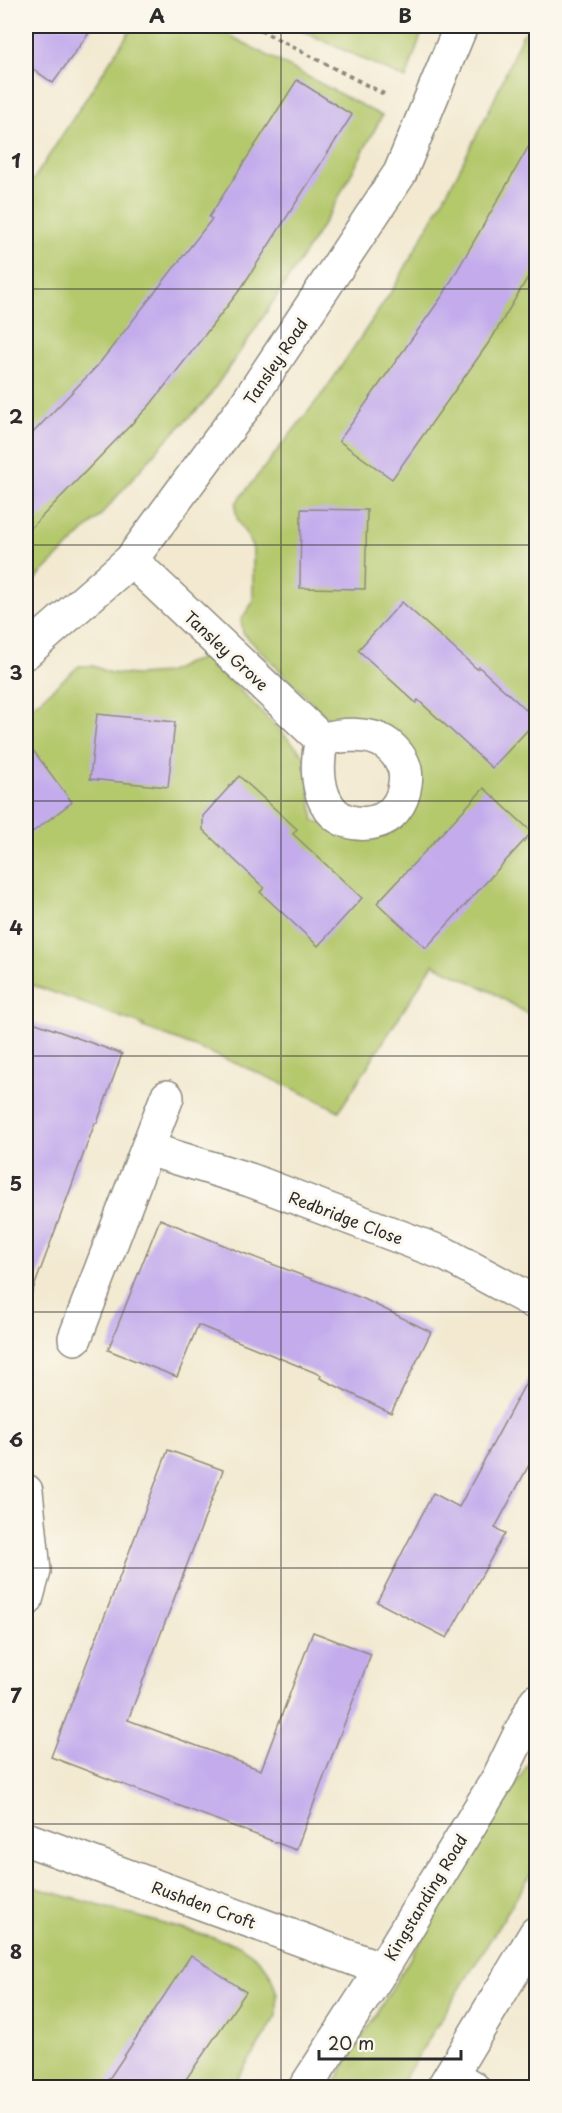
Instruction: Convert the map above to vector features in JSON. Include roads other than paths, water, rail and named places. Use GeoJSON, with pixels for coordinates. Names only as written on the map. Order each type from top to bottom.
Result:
{"type":"FeatureCollection","features":[{"type":"Feature","properties":{"kind":"street","name":"Tansley Road"},"geometry":{"type":"LineString","coordinates":[[26,652],[131,560],[247,403],[400,173],[462,26]]}},
{"type":"Feature","properties":{"kind":"street","name":"Tansley Grove"},"geometry":{"type":"LineString","coordinates":[[131,560],[322,740]]}},
{"type":"Feature","properties":{"kind":"street"},"geometry":{"type":"LineString","coordinates":[[75,1338],[167,1097]]}},
{"type":"Feature","properties":{"kind":"street","name":"Redbridge Close"},"geometry":{"type":"LineString","coordinates":[[148,1149],[250,1180],[445,1254],[537,1303]]}},
{"type":"Feature","properties":{"kind":"street"},"geometry":{"type":"LineString","coordinates":[[26,1491],[34,1571],[26,1600]]}},
{"type":"Feature","properties":{"kind":"street","name":"Kingstanding Road"},"geometry":{"type":"LineString","coordinates":[[305,2088],[382,1969],[499,1777],[537,1701]]}},
{"type":"Feature","properties":{"kind":"street","name":"Rushden Croft"},"geometry":{"type":"LineString","coordinates":[[26,1839],[382,1969]]}},
{"type":"Feature","properties":{"kind":"street"},"geometry":{"type":"LineString","coordinates":[[456,2083],[537,1934]]}}]}
